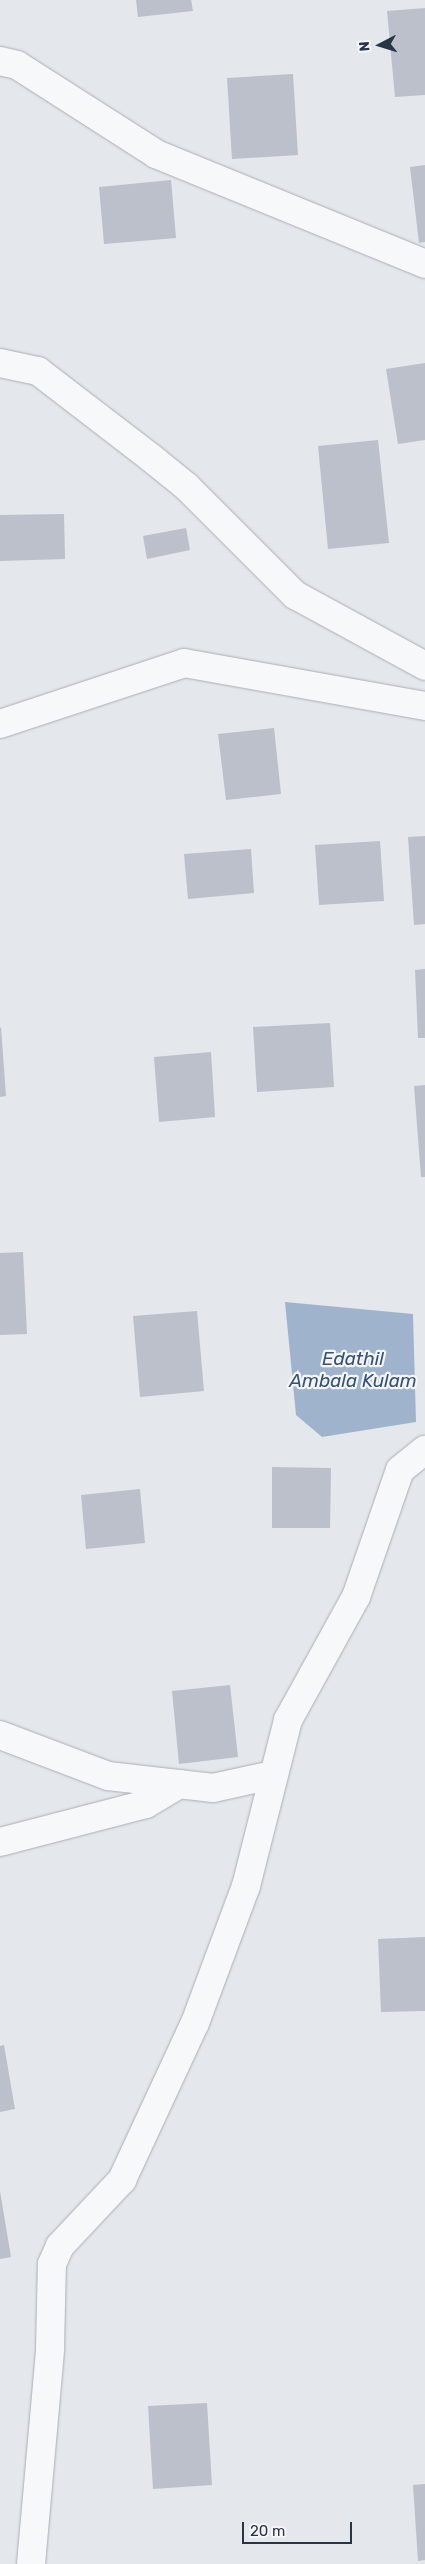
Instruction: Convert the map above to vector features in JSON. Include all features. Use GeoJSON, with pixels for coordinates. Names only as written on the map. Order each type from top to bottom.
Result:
{"type":"FeatureCollection","features":[{"type":"Feature","properties":{"kind":"street"},"geometry":{"type":"LineString","coordinates":[[0,61],[17,65],[156,154],[425,264]]}},
{"type":"Feature","properties":{"kind":"street"},"geometry":{"type":"LineString","coordinates":[[0,363],[38,370],[150,457],[187,487],[295,596],[425,666]]}},
{"type":"Feature","properties":{"kind":"street"},"geometry":{"type":"LineString","coordinates":[[0,724],[184,663],[425,706]]}},
{"type":"Feature","properties":{"kind":"street"},"geometry":{"type":"LineString","coordinates":[[31,2564],[50,2349],[52,2264],[60,2246],[122,2180],[195,2024],[246,1886],[272,1775],[288,1720],[356,1597],[400,1470],[425,1450]]}},
{"type":"Feature","properties":{"kind":"street"},"geometry":{"type":"LineString","coordinates":[[0,1735],[108,1776],[213,1788],[272,1775]]}},
{"type":"Feature","properties":{"kind":"street"},"geometry":{"type":"LineString","coordinates":[[0,1842],[146,1804],[179,1784]]}},
{"type":"Feature","properties":{"kind":"water","name":"Edathil Ambala Kulam"},"geometry":{"type":"Polygon","coordinates":[[[285,1302],[413,1314],[416,1422],[322,1437],[296,1415],[285,1302]]]}},
{"type":"Feature","properties":{"kind":"building"},"geometry":{"type":"Polygon","coordinates":[[[136,0],[191,0],[193,11],[138,17],[136,0]]]}},
{"type":"Feature","properties":{"kind":"building"},"geometry":{"type":"Polygon","coordinates":[[[425,8],[425,95],[395,97],[387,11],[425,8]]]}},
{"type":"Feature","properties":{"kind":"building"},"geometry":{"type":"Polygon","coordinates":[[[293,74],[298,155],[232,159],[227,78],[293,74]]]}},
{"type":"Feature","properties":{"kind":"building"},"geometry":{"type":"Polygon","coordinates":[[[425,165],[425,242],[419,243],[410,167],[425,165]]]}},
{"type":"Feature","properties":{"kind":"building"},"geometry":{"type":"Polygon","coordinates":[[[171,180],[176,238],[104,244],[99,187],[171,180]]]}},
{"type":"Feature","properties":{"kind":"building"},"geometry":{"type":"Polygon","coordinates":[[[425,363],[425,440],[398,444],[386,369],[425,363]]]}},
{"type":"Feature","properties":{"kind":"building"},"geometry":{"type":"Polygon","coordinates":[[[378,440],[389,543],[328,549],[318,446],[378,440]]]}},
{"type":"Feature","properties":{"kind":"building"},"geometry":{"type":"Polygon","coordinates":[[[64,514],[65,559],[0,561],[0,515],[64,514]]]}},
{"type":"Feature","properties":{"kind":"building"},"geometry":{"type":"Polygon","coordinates":[[[186,528],[190,550],[147,559],[143,536],[186,528]]]}},
{"type":"Feature","properties":{"kind":"building"},"geometry":{"type":"Polygon","coordinates":[[[274,728],[281,794],[226,800],[218,734],[274,728]]]}},
{"type":"Feature","properties":{"kind":"building"},"geometry":{"type":"Polygon","coordinates":[[[425,836],[425,924],[414,925],[408,837],[425,836]]]}},
{"type":"Feature","properties":{"kind":"building"},"geometry":{"type":"Polygon","coordinates":[[[380,841],[384,901],[319,905],[315,845],[380,841]]]}},
{"type":"Feature","properties":{"kind":"building"},"geometry":{"type":"Polygon","coordinates":[[[251,849],[254,893],[188,899],[184,854],[251,849]]]}},
{"type":"Feature","properties":{"kind":"building"},"geometry":{"type":"Polygon","coordinates":[[[425,969],[425,1038],[418,1038],[415,970],[425,969]]]}},
{"type":"Feature","properties":{"kind":"building"},"geometry":{"type":"Polygon","coordinates":[[[330,1023],[334,1087],[257,1092],[253,1027],[330,1023]]]}},
{"type":"Feature","properties":{"kind":"building"},"geometry":{"type":"Polygon","coordinates":[[[0,1028],[6,1096],[0,1097],[0,1028]]]}},
{"type":"Feature","properties":{"kind":"building"},"geometry":{"type":"Polygon","coordinates":[[[211,1052],[215,1117],[159,1122],[154,1057],[211,1052]]]}},
{"type":"Feature","properties":{"kind":"building"},"geometry":{"type":"Polygon","coordinates":[[[425,1085],[425,1177],[421,1177],[414,1086],[425,1085]]]}},
{"type":"Feature","properties":{"kind":"building"},"geometry":{"type":"Polygon","coordinates":[[[23,1252],[27,1334],[0,1335],[0,1253],[23,1252]]]}},
{"type":"Feature","properties":{"kind":"building"},"geometry":{"type":"Polygon","coordinates":[[[197,1311],[204,1391],[140,1397],[133,1316],[197,1311]]]}},
{"type":"Feature","properties":{"kind":"building"},"geometry":{"type":"Polygon","coordinates":[[[272,1467],[331,1468],[330,1528],[272,1528],[272,1467]]]}},
{"type":"Feature","properties":{"kind":"building"},"geometry":{"type":"Polygon","coordinates":[[[140,1489],[145,1543],[86,1549],[81,1495],[140,1489]]]}},
{"type":"Feature","properties":{"kind":"building"},"geometry":{"type":"Polygon","coordinates":[[[230,1685],[238,1757],[179,1764],[172,1691],[230,1685]]]}},
{"type":"Feature","properties":{"kind":"building"},"geometry":{"type":"Polygon","coordinates":[[[425,1937],[425,2011],[381,2012],[378,1939],[425,1937]]]}},
{"type":"Feature","properties":{"kind":"building"},"geometry":{"type":"Polygon","coordinates":[[[4,2045],[15,2109],[0,2112],[0,2046],[4,2045]]]}},
{"type":"Feature","properties":{"kind":"building"},"geometry":{"type":"Polygon","coordinates":[[[0,2191],[11,2257],[0,2259],[0,2191]]]}},
{"type":"Feature","properties":{"kind":"building"},"geometry":{"type":"Polygon","coordinates":[[[207,2403],[212,2485],[153,2489],[148,2406],[207,2403]]]}},
{"type":"Feature","properties":{"kind":"building"},"geometry":{"type":"Polygon","coordinates":[[[425,2484],[425,2560],[418,2561],[413,2485],[425,2484]]]}}]}
